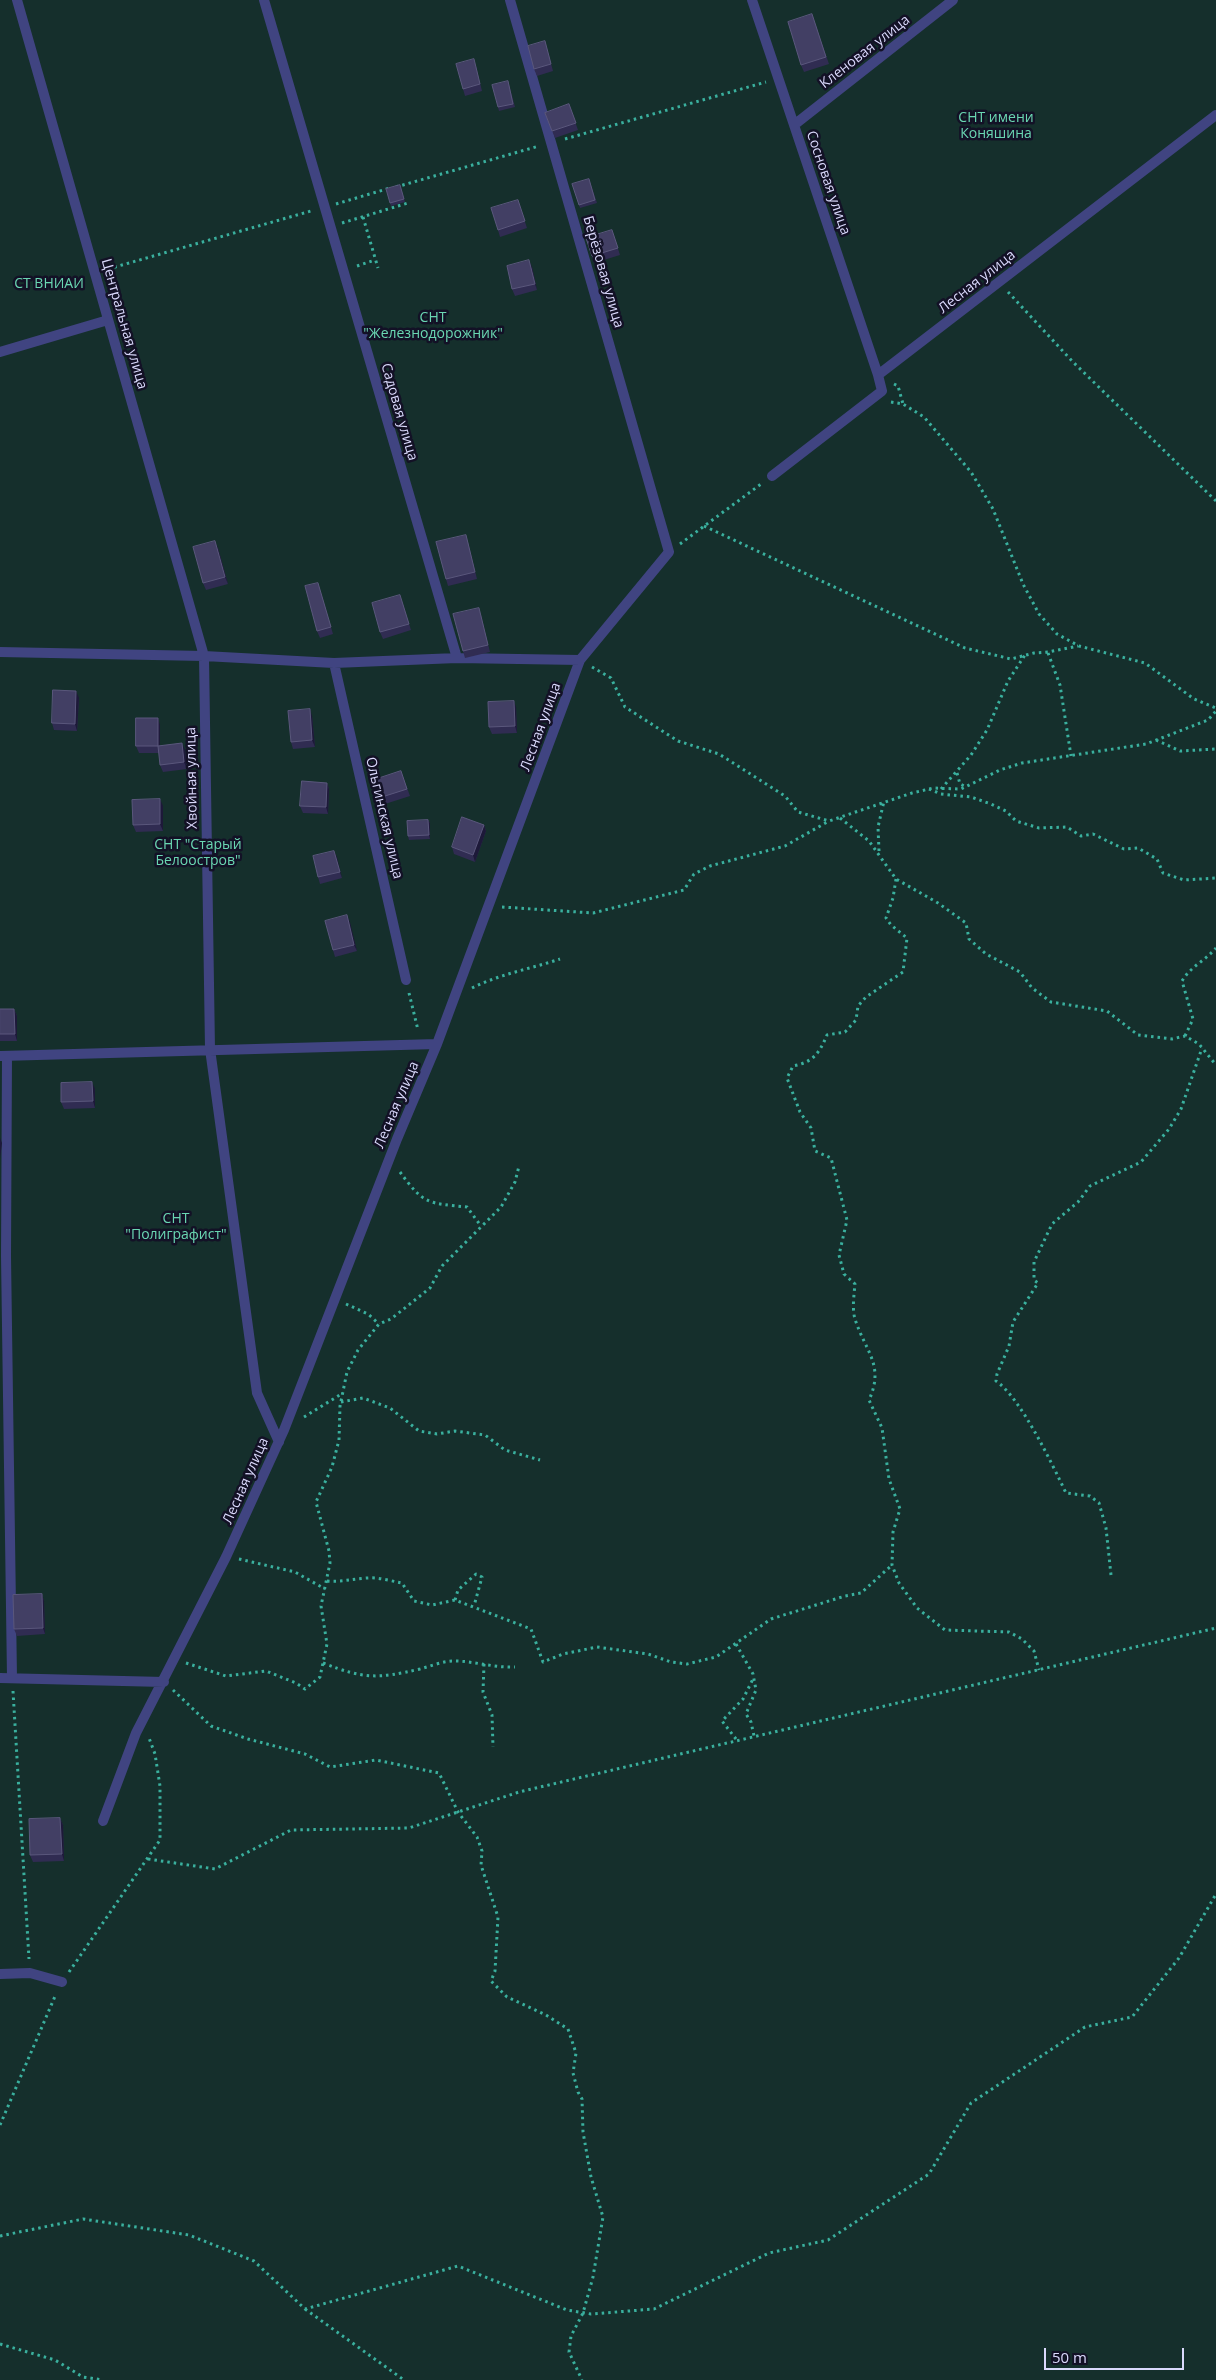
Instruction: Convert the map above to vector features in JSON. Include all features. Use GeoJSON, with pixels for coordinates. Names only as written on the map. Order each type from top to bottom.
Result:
{"type":"FeatureCollection","features":[{"type":"Feature","properties":{"kind":"street","name":"Центральная улица"},"geometry":{"type":"LineString","coordinates":[[17,0],[204,656]]}},
{"type":"Feature","properties":{"kind":"street","name":"Садовая улица"},"geometry":{"type":"LineString","coordinates":[[264,0],[457,658]]}},
{"type":"Feature","properties":{"kind":"street","name":"Берёзовая улица"},"geometry":{"type":"LineString","coordinates":[[510,0],[669,552]]}},
{"type":"Feature","properties":{"kind":"street","name":"Сосновая улица"},"geometry":{"type":"LineString","coordinates":[[752,0],[878,375]]}},
{"type":"Feature","properties":{"kind":"street","name":"Кленовая улица"},"geometry":{"type":"LineString","coordinates":[[794,125],[953,0]]}},
{"type":"Feature","properties":{"kind":"street","name":"Лесная улица"},"geometry":{"type":"LineString","coordinates":[[878,375],[1216,115]]}},
{"type":"Feature","properties":{"kind":"street"},"geometry":{"type":"LineString","coordinates":[[0,352],[108,320]]}},
{"type":"Feature","properties":{"kind":"street"},"geometry":{"type":"LineString","coordinates":[[772,476],[882,392],[878,375]]}},
{"type":"Feature","properties":{"kind":"street","name":"Лесная улица"},"geometry":{"type":"LineString","coordinates":[[104,1821],[122,1769],[142,1722],[176,1659],[226,1557],[284,1430],[390,1157],[438,1044],[580,660],[669,552]]}},
{"type":"Feature","properties":{"kind":"street"},"geometry":{"type":"LineString","coordinates":[[0,652],[204,656],[334,663],[457,658],[580,660]]}},
{"type":"Feature","properties":{"kind":"street","name":"Хвойная улица"},"geometry":{"type":"LineString","coordinates":[[204,656],[210,1049],[257,1393],[279,1442]]}},
{"type":"Feature","properties":{"kind":"street","name":"Ольгинская улица"},"geometry":{"type":"LineString","coordinates":[[334,663],[406,980]]}},
{"type":"Feature","properties":{"kind":"street"},"geometry":{"type":"LineString","coordinates":[[12,1678],[3,1256],[4,1056],[438,1044]]}},
{"type":"Feature","properties":{"kind":"street"},"geometry":{"type":"LineString","coordinates":[[0,1678],[164,1682]]}},
{"type":"Feature","properties":{"kind":"street"},"geometry":{"type":"LineString","coordinates":[[0,1974],[30,1973],[62,1982]]}},
{"type":"Feature","properties":{"kind":"path"},"geometry":{"type":"LineString","coordinates":[[95,272],[778,78]]}},
{"type":"Feature","properties":{"kind":"path"},"geometry":{"type":"LineString","coordinates":[[330,227],[408,203]]}},
{"type":"Feature","properties":{"kind":"path"},"geometry":{"type":"LineString","coordinates":[[363,217],[378,268]]}},
{"type":"Feature","properties":{"kind":"path"},"geometry":{"type":"LineString","coordinates":[[343,270],[375,260]]}},
{"type":"Feature","properties":{"kind":"path"},"geometry":{"type":"LineString","coordinates":[[999,282],[1073,362],[1216,501]]}},
{"type":"Feature","properties":{"kind":"path"},"geometry":{"type":"LineString","coordinates":[[489,906],[593,913],[684,890],[694,874],[710,866],[785,846],[829,821],[884,801],[928,789],[961,789],[1000,770],[1022,763],[1124,749],[1146,744],[1208,720],[1216,710],[1194,699],[1145,663],[1079,646],[1057,634],[1039,614],[1023,584],[993,509],[972,472],[924,417],[897,402],[870,401]]}},
{"type":"Feature","properties":{"kind":"path"},"geometry":{"type":"LineString","coordinates":[[669,552],[772,476]]}},
{"type":"Feature","properties":{"kind":"path"},"geometry":{"type":"LineString","coordinates":[[704,526],[965,648],[1011,659],[1079,646]]}},
{"type":"Feature","properties":{"kind":"path"},"geometry":{"type":"LineString","coordinates":[[1048,652],[1060,685],[1072,756]]}},
{"type":"Feature","properties":{"kind":"path"},"geometry":{"type":"LineString","coordinates":[[941,789],[957,772],[987,730],[1008,680],[1026,655]]}},
{"type":"Feature","properties":{"kind":"path"},"geometry":{"type":"LineString","coordinates":[[580,660],[611,678],[625,707],[678,741],[720,754],[785,796],[798,812],[829,821]]}},
{"type":"Feature","properties":{"kind":"path"},"geometry":{"type":"LineString","coordinates":[[1155,740],[1180,751],[1216,749]]}},
{"type":"Feature","properties":{"kind":"path"},"geometry":{"type":"LineString","coordinates":[[957,772],[960,784],[966,787]]}},
{"type":"Feature","properties":{"kind":"path"},"geometry":{"type":"LineString","coordinates":[[928,789],[941,794],[971,797],[984,801],[1006,811],[1016,821],[1039,828],[1067,827],[1081,836],[1093,834],[1124,849],[1138,848],[1157,858],[1163,873],[1170,876],[1184,880],[1216,878]]}},
{"type":"Feature","properties":{"kind":"path"},"geometry":{"type":"LineString","coordinates":[[879,852],[878,827],[884,801]]}},
{"type":"Feature","properties":{"kind":"path"},"geometry":{"type":"LineString","coordinates":[[839,818],[854,827],[879,852],[896,879],[938,903],[966,923],[969,939],[986,954],[1020,972],[1032,988],[1051,1002],[1107,1012],[1138,1034],[1172,1039],[1185,1036],[1202,1048],[1216,1065]]}},
{"type":"Feature","properties":{"kind":"path"},"geometry":{"type":"LineString","coordinates":[[896,879],[893,898],[886,918],[891,925],[907,938],[903,972],[866,997],[858,1006],[856,1020],[845,1032],[827,1035],[821,1048],[808,1063],[794,1066],[787,1078],[800,1112],[812,1128],[815,1151],[831,1158],[847,1220],[839,1255],[844,1274],[855,1284],[854,1318],[874,1361],[876,1384],[869,1400],[882,1428],[889,1479],[900,1510],[893,1532],[892,1565],[899,1583],[917,1608],[945,1630],[1009,1632],[1022,1639],[1034,1651],[1039,1670]]}},
{"type":"Feature","properties":{"kind":"path"},"geometry":{"type":"LineString","coordinates":[[1185,1036],[1193,1019],[1182,981],[1190,968],[1207,958],[1216,948]]}},
{"type":"Feature","properties":{"kind":"path"},"geometry":{"type":"LineString","coordinates":[[457,992],[467,991],[489,979],[507,973],[530,969],[560,959]]}},
{"type":"Feature","properties":{"kind":"path"},"geometry":{"type":"LineString","coordinates":[[406,980],[421,1044]]}},
{"type":"Feature","properties":{"kind":"path"},"geometry":{"type":"LineString","coordinates":[[1111,1575],[1106,1528],[1100,1503],[1090,1496],[1066,1493],[1045,1452],[1007,1388],[996,1381],[997,1374],[1009,1346],[1013,1322],[1038,1283],[1034,1280],[1034,1262],[1052,1224],[1078,1202],[1090,1186],[1141,1162],[1169,1129],[1181,1109],[1202,1048]]}},
{"type":"Feature","properties":{"kind":"path"},"geometry":{"type":"LineString","coordinates":[[390,1157],[408,1184],[422,1199],[437,1204],[467,1207],[481,1226]]}},
{"type":"Feature","properties":{"kind":"path"},"geometry":{"type":"LineString","coordinates":[[176,1659],[226,1676],[266,1671],[296,1683],[305,1689],[320,1677],[327,1644],[321,1606],[330,1563],[329,1551],[316,1502],[332,1468],[339,1440],[341,1402],[347,1372],[358,1350],[379,1324],[392,1319],[430,1288],[442,1266],[501,1207],[514,1182],[519,1166]]}},
{"type":"Feature","properties":{"kind":"path"},"geometry":{"type":"LineString","coordinates":[[336,1297],[351,1308],[368,1314],[379,1324]]}},
{"type":"Feature","properties":{"kind":"path"},"geometry":{"type":"LineString","coordinates":[[284,1430],[344,1393]]}},
{"type":"Feature","properties":{"kind":"path"},"geometry":{"type":"LineString","coordinates":[[341,1402],[363,1398],[390,1408],[419,1431],[437,1434],[455,1430],[485,1435],[505,1450],[540,1460]]}},
{"type":"Feature","properties":{"kind":"path"},"geometry":{"type":"LineString","coordinates":[[226,1557],[295,1572],[325,1589]]}},
{"type":"Feature","properties":{"kind":"path"},"geometry":{"type":"LineString","coordinates":[[327,1581],[343,1582],[368,1578],[384,1580],[402,1584],[414,1601],[432,1605],[456,1600],[474,1606],[531,1629],[542,1662],[563,1654],[597,1647],[648,1654],[671,1662],[687,1664],[716,1656],[770,1619],[845,1596],[861,1593],[892,1565]]}},
{"type":"Feature","properties":{"kind":"path"},"geometry":{"type":"LineString","coordinates":[[456,1600],[458,1590],[476,1574],[482,1577],[474,1606]]}},
{"type":"Feature","properties":{"kind":"path"},"geometry":{"type":"LineString","coordinates":[[148,1859],[215,1869],[291,1830],[409,1828],[519,1792],[1216,1628]]}},
{"type":"Feature","properties":{"kind":"path"},"geometry":{"type":"LineString","coordinates":[[736,1644],[754,1678],[756,1690],[746,1714],[751,1722],[754,1736]]}},
{"type":"Feature","properties":{"kind":"path"},"geometry":{"type":"LineString","coordinates":[[323,1663],[354,1675],[370,1677],[392,1676],[451,1661],[515,1667]]}},
{"type":"Feature","properties":{"kind":"path"},"geometry":{"type":"LineString","coordinates":[[484,1664],[483,1692],[492,1715],[493,1746]]}},
{"type":"Feature","properties":{"kind":"path"},"geometry":{"type":"LineString","coordinates":[[12,1678],[30,1973]]}},
{"type":"Feature","properties":{"kind":"path"},"geometry":{"type":"LineString","coordinates":[[736,1740],[722,1721],[743,1699],[754,1678]]}},
{"type":"Feature","properties":{"kind":"path"},"geometry":{"type":"LineString","coordinates":[[164,1682],[211,1726],[248,1740],[305,1754],[330,1766],[376,1760],[439,1773],[458,1812],[477,1837],[482,1851],[481,1866],[498,1917],[495,1971],[490,1981],[495,1988],[507,1997],[546,2015],[568,2030],[576,2053],[573,2073],[582,2099],[583,2132],[591,2176],[603,2217],[593,2277],[583,2313],[571,2336],[570,2352],[582,2380]]}},
{"type":"Feature","properties":{"kind":"path"},"geometry":{"type":"LineString","coordinates":[[0,2125],[62,1982],[160,1840],[160,1786],[155,1754],[142,1722]]}},
{"type":"Feature","properties":{"kind":"path"},"geometry":{"type":"LineString","coordinates":[[305,2309],[458,2266],[567,2310],[592,2314],[654,2308],[769,2253],[828,2240],[929,2174],[971,2102],[1085,2027],[1132,2017],[1179,1958],[1216,1894]]}},
{"type":"Feature","properties":{"kind":"path"},"geometry":{"type":"LineString","coordinates":[[0,2236],[83,2219],[189,2235],[254,2261],[305,2309],[404,2380]]}},
{"type":"Feature","properties":{"kind":"path"},"geometry":{"type":"LineString","coordinates":[[0,2344],[56,2360],[83,2377],[103,2380]]}},
{"type":"Feature","properties":{"kind":"green space"},"geometry":{"type":"Polygon","coordinates":[[[0,0],[1216,0],[1216,2380],[0,2380],[0,0]]]}},
{"type":"Feature","properties":{"kind":"building"},"geometry":{"type":"Polygon","coordinates":[[[812,14],[826,57],[801,65],[788,22],[812,14]]]}},
{"type":"Feature","properties":{"kind":"building"},"geometry":{"type":"Polygon","coordinates":[[[545,41],[551,64],[534,69],[528,46],[545,41]]]}},
{"type":"Feature","properties":{"kind":"building"},"geometry":{"type":"Polygon","coordinates":[[[474,59],[480,84],[463,89],[456,64],[474,59]]]}},
{"type":"Feature","properties":{"kind":"building"},"geometry":{"type":"Polygon","coordinates":[[[508,81],[513,104],[498,107],[492,85],[508,81]]]}},
{"type":"Feature","properties":{"kind":"building"},"geometry":{"type":"Polygon","coordinates":[[[569,104],[576,123],[552,131],[545,113],[569,104]]]}},
{"type":"Feature","properties":{"kind":"building"},"geometry":{"type":"Polygon","coordinates":[[[589,179],[595,200],[579,205],[572,184],[589,179]]]}},
{"type":"Feature","properties":{"kind":"building"},"geometry":{"type":"Polygon","coordinates":[[[400,185],[404,199],[390,203],[386,189],[400,185]]]}},
{"type":"Feature","properties":{"kind":"building"},"geometry":{"type":"Polygon","coordinates":[[[518,200],[525,221],[498,230],[491,208],[518,200]]]}},
{"type":"Feature","properties":{"kind":"building"},"geometry":{"type":"Polygon","coordinates":[[[612,230],[618,248],[592,256],[586,238],[612,230]]]}},
{"type":"Feature","properties":{"kind":"building"},"geometry":{"type":"Polygon","coordinates":[[[529,260],[535,284],[512,289],[507,266],[529,260]]]}},
{"type":"Feature","properties":{"kind":"building"},"geometry":{"type":"Polygon","coordinates":[[[466,535],[475,572],[446,579],[436,542],[466,535]]]}},
{"type":"Feature","properties":{"kind":"building"},"geometry":{"type":"Polygon","coordinates":[[[215,541],[225,577],[203,583],[193,547],[215,541]]]}},
{"type":"Feature","properties":{"kind":"building"},"geometry":{"type":"Polygon","coordinates":[[[318,583],[331,627],[317,631],[305,586],[318,583]]]}},
{"type":"Feature","properties":{"kind":"building"},"geometry":{"type":"Polygon","coordinates":[[[400,595],[409,624],[380,632],[372,603],[400,595]]]}},
{"type":"Feature","properties":{"kind":"building"},"geometry":{"type":"Polygon","coordinates":[[[479,608],[488,645],[463,651],[453,614],[479,608]]]}},
{"type":"Feature","properties":{"kind":"building"},"geometry":{"type":"Polygon","coordinates":[[[53,690],[76,691],[75,724],[52,723],[53,690]]]}},
{"type":"Feature","properties":{"kind":"building"},"geometry":{"type":"Polygon","coordinates":[[[514,701],[515,726],[489,727],[488,702],[514,701]]]}},
{"type":"Feature","properties":{"kind":"building"},"geometry":{"type":"Polygon","coordinates":[[[310,709],[312,740],[291,742],[288,711],[310,709]]]}},
{"type":"Feature","properties":{"kind":"building"},"geometry":{"type":"Polygon","coordinates":[[[136,718],[158,718],[158,746],[136,746],[136,718]]]}},
{"type":"Feature","properties":{"kind":"building"},"geometry":{"type":"Polygon","coordinates":[[[182,743],[184,762],[160,765],[158,746],[182,743]]]}},
{"type":"Feature","properties":{"kind":"building"},"geometry":{"type":"Polygon","coordinates":[[[401,771],[407,789],[382,797],[377,779],[401,771]]]}},
{"type":"Feature","properties":{"kind":"building"},"geometry":{"type":"Polygon","coordinates":[[[302,781],[327,783],[326,807],[300,806],[302,781]]]}},
{"type":"Feature","properties":{"kind":"building"},"geometry":{"type":"Polygon","coordinates":[[[160,799],[160,824],[133,825],[132,800],[160,799]]]}},
{"type":"Feature","properties":{"kind":"building"},"geometry":{"type":"Polygon","coordinates":[[[462,817],[484,825],[473,855],[452,847],[462,817]]]}},
{"type":"Feature","properties":{"kind":"building"},"geometry":{"type":"Polygon","coordinates":[[[428,820],[429,835],[408,836],[407,821],[428,820]]]}},
{"type":"Feature","properties":{"kind":"building"},"geometry":{"type":"Polygon","coordinates":[[[334,851],[340,872],[318,877],[313,856],[334,851]]]}},
{"type":"Feature","properties":{"kind":"building"},"geometry":{"type":"Polygon","coordinates":[[[347,915],[354,945],[333,950],[325,921],[347,915]]]}},
{"type":"Feature","properties":{"kind":"building"},"geometry":{"type":"Polygon","coordinates":[[[0,1009],[14,1009],[15,1034],[0,1034],[0,1009]]]}},
{"type":"Feature","properties":{"kind":"building"},"geometry":{"type":"Polygon","coordinates":[[[92,1082],[93,1101],[61,1102],[61,1083],[92,1082]]]}},
{"type":"Feature","properties":{"kind":"building"},"geometry":{"type":"Polygon","coordinates":[[[42,1594],[43,1628],[14,1629],[13,1595],[42,1594]]]}},
{"type":"Feature","properties":{"kind":"building"},"geometry":{"type":"Polygon","coordinates":[[[60,1818],[62,1854],[30,1855],[29,1819],[60,1818]]]}},
{"type":"Feature","properties":{"kind":"park label","name":"СНТ имени Коняшина"},"geometry":{"type":"Point","coordinates":[996,126]}},
{"type":"Feature","properties":{"kind":"park label","name":"СТ ВНИАИ"},"geometry":{"type":"Point","coordinates":[49,284]}},
{"type":"Feature","properties":{"kind":"park label","name":"СНТ \"Железнодорожник\""},"geometry":{"type":"Point","coordinates":[433,326]}},
{"type":"Feature","properties":{"kind":"park label","name":"СНТ \"Старый Белоостров\""},"geometry":{"type":"Point","coordinates":[198,854]}},
{"type":"Feature","properties":{"kind":"park label","name":"СНТ \"Полиграфист\""},"geometry":{"type":"Point","coordinates":[176,1228]}}]}
